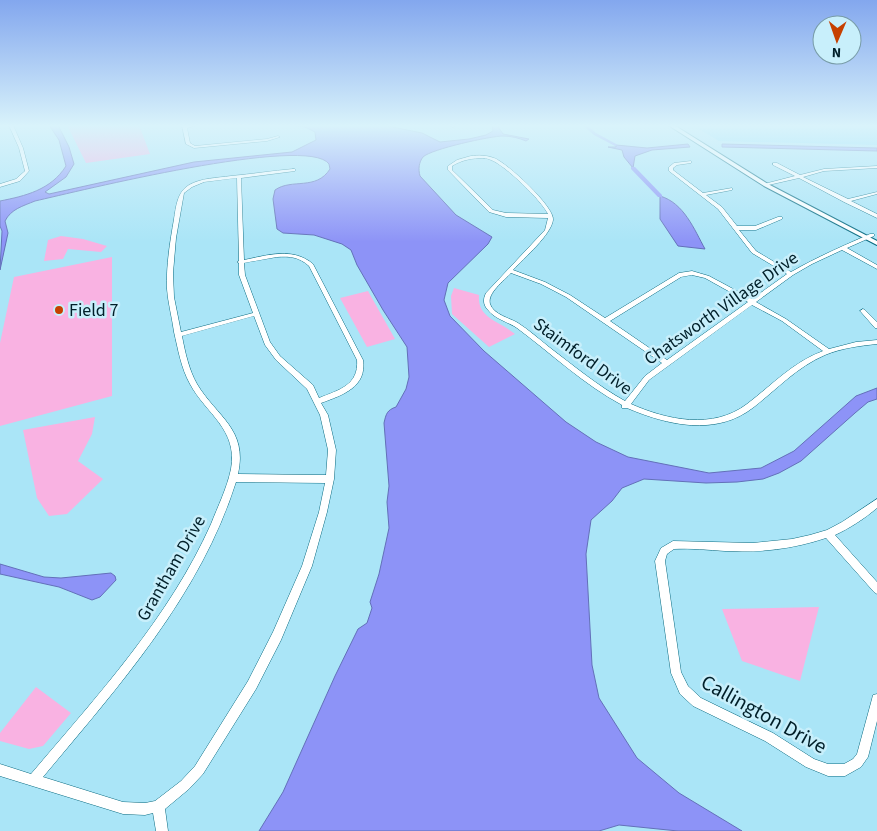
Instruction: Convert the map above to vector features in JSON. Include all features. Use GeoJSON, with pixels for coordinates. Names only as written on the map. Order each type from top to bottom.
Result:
{"type":"FeatureCollection","features":[{"type":"Feature","properties":{"kind":"street"},"geometry":{"type":"LineString","coordinates":[[0,186],[18,180],[27,171],[25,164]]}},
{"type":"Feature","properties":{"kind":"street"},"geometry":{"type":"LineString","coordinates":[[453,164],[450,166],[450,170],[490,210],[506,215],[551,216]]}},
{"type":"Feature","properties":{"kind":"street"},"geometry":{"type":"LineString","coordinates":[[499,164],[544,204],[551,216]]}},
{"type":"Feature","properties":{"kind":"street"},"geometry":{"type":"LineString","coordinates":[[677,164],[671,167],[671,170],[720,208],[754,252],[791,274]]}},
{"type":"Feature","properties":{"kind":"street"},"geometry":{"type":"LineString","coordinates":[[734,164],[769,184],[872,236],[877,243]]}},
{"type":"Feature","properties":{"kind":"street"},"geometry":{"type":"LineString","coordinates":[[737,164],[769,184],[834,168],[877,167]]}},
{"type":"Feature","properties":{"kind":"street"},"geometry":{"type":"LineString","coordinates":[[775,164],[877,216]]}},
{"type":"Feature","properties":{"kind":"street"},"geometry":{"type":"LineString","coordinates":[[0,770],[123,808],[145,809],[158,806],[186,785],[199,770],[252,685],[277,636],[307,566],[323,512],[330,478],[331,439],[324,415],[310,386],[273,352],[264,337],[255,314],[242,276],[240,262],[239,177],[293,170]]}},
{"type":"Feature","properties":{"kind":"street","name":"Grantham Drive"},"geometry":{"type":"LineString","coordinates":[[33,780],[121,675],[174,601],[207,543],[233,478],[236,457],[233,438],[194,385],[184,362],[170,282],[181,195],[187,187],[201,182],[239,177]]}},
{"type":"Feature","properties":{"kind":"street"},"geometry":{"type":"LineString","coordinates":[[703,194],[730,189]]}},
{"type":"Feature","properties":{"kind":"street"},"geometry":{"type":"LineString","coordinates":[[846,201],[877,194]]}},
{"type":"Feature","properties":{"kind":"street","name":"Staimford Drive"},"geometry":{"type":"LineString","coordinates":[[551,216],[551,223],[547,231],[487,297],[486,302],[491,311],[516,325],[605,393],[625,406],[649,416],[674,421],[704,423],[726,419],[743,411],[802,363],[827,351],[851,345],[877,342]]}},
{"type":"Feature","properties":{"kind":"street"},"geometry":{"type":"LineString","coordinates":[[737,228],[756,228],[780,218]]}},
{"type":"Feature","properties":{"kind":"street","name":"Chatsworth Village Drive"},"geometry":{"type":"LineString","coordinates":[[625,406],[642,383],[791,274],[842,248],[872,236]]}},
{"type":"Feature","properties":{"kind":"street"},"geometry":{"type":"LineString","coordinates":[[842,248],[877,268]]}},
{"type":"Feature","properties":{"kind":"street"},"geometry":{"type":"LineString","coordinates":[[240,262],[291,256],[304,258],[311,265],[360,360],[361,366],[359,376],[352,385],[318,401]]}},
{"type":"Feature","properties":{"kind":"street"},"geometry":{"type":"LineString","coordinates":[[510,271],[556,289],[668,363]]}},
{"type":"Feature","properties":{"kind":"street"},"geometry":{"type":"LineString","coordinates":[[605,321],[685,273],[702,275],[792,324],[827,351]]}},
{"type":"Feature","properties":{"kind":"street"},"geometry":{"type":"LineString","coordinates":[[863,311],[877,326]]}},
{"type":"Feature","properties":{"kind":"street"},"geometry":{"type":"LineString","coordinates":[[179,335],[255,314]]}},
{"type":"Feature","properties":{"kind":"street"},"geometry":{"type":"LineString","coordinates":[[233,478],[330,478]]}},
{"type":"Feature","properties":{"kind":"street","name":"Callington Drive"},"geometry":{"type":"LineString","coordinates":[[877,503],[852,523],[828,534],[781,545],[736,547],[673,545],[661,555],[660,567],[676,673],[684,690],[697,702],[769,737],[810,763],[828,770],[845,770],[862,757],[877,698]]}},
{"type":"Feature","properties":{"kind":"street"},"geometry":{"type":"LineString","coordinates":[[828,534],[877,589]]}},
{"type":"Feature","properties":{"kind":"street"},"geometry":{"type":"LineString","coordinates":[[158,806],[162,831]]}},
{"type":"Feature","properties":{"kind":"shaded area"},"geometry":{"type":"Polygon","coordinates":[[[61,236],[83,239],[107,246],[101,252],[68,249],[63,259],[44,261],[48,240],[61,236]]]}},
{"type":"Feature","properties":{"kind":"shaded area","name":"Field 7"},"geometry":{"type":"Polygon","coordinates":[[[112,257],[112,396],[0,426],[0,343],[14,277],[112,257]]]}},
{"type":"Feature","properties":{"kind":"shaded area"},"geometry":{"type":"Polygon","coordinates":[[[454,288],[479,295],[479,303],[486,314],[515,334],[489,347],[452,314],[451,296],[454,288]]]}},
{"type":"Feature","properties":{"kind":"shaded area"},"geometry":{"type":"Polygon","coordinates":[[[368,291],[395,339],[367,347],[340,298],[368,291]]]}},
{"type":"Feature","properties":{"kind":"shaded area"},"geometry":{"type":"Polygon","coordinates":[[[95,417],[92,434],[78,461],[103,479],[67,514],[49,516],[37,498],[23,430],[95,417]]]}},
{"type":"Feature","properties":{"kind":"shaded area"},"geometry":{"type":"Polygon","coordinates":[[[819,607],[800,681],[742,661],[722,609],[819,607]]]}},
{"type":"Feature","properties":{"kind":"shaded area"},"geometry":{"type":"Polygon","coordinates":[[[36,687],[71,713],[43,746],[29,749],[0,741],[0,733],[36,687]]]}},
{"type":"Feature","properties":{"kind":"water"},"geometry":{"type":"Polygon","coordinates":[[[65,164],[74,164],[66,177],[45,192],[49,194],[186,164],[214,164],[140,177],[35,201],[22,206],[14,211],[5,221],[8,233],[0,270],[2,231],[0,226],[0,201],[37,191],[53,181],[66,166],[65,164]]]}},
{"type":"Feature","properties":{"kind":"water"},"geometry":{"type":"Polygon","coordinates":[[[329,164],[420,164],[420,176],[456,215],[492,237],[488,244],[448,283],[444,300],[450,316],[484,351],[566,422],[596,442],[628,457],[709,473],[761,468],[794,451],[856,396],[877,388],[877,399],[868,402],[801,461],[779,473],[763,479],[737,482],[706,483],[644,479],[622,488],[612,501],[591,520],[586,554],[592,665],[599,698],[637,758],[679,793],[742,831],[678,831],[619,825],[599,831],[259,831],[283,792],[335,676],[358,629],[367,623],[372,608],[370,602],[379,574],[389,528],[387,502],[389,486],[384,423],[387,413],[396,407],[406,389],[409,377],[407,347],[357,265],[351,250],[342,244],[314,235],[283,233],[277,229],[273,199],[275,190],[289,185],[318,180],[330,169],[329,164]]]}},
{"type":"Feature","properties":{"kind":"water"},"geometry":{"type":"Polygon","coordinates":[[[660,196],[676,204],[682,211],[705,249],[678,246],[660,219],[660,196]]]}},
{"type":"Feature","properties":{"kind":"water"},"geometry":{"type":"Polygon","coordinates":[[[0,564],[44,577],[61,578],[111,573],[115,576],[116,580],[100,597],[92,600],[59,587],[0,574],[0,564]]]}},
{"type":"Feature","properties":{"kind":"waterway"},"geometry":{"type":"LineString","coordinates":[[633,168],[660,196]]}},
{"type":"Feature","properties":{"kind":"place","name":"Field 7"},"geometry":{"type":"Point","coordinates":[59,310]}}]}
